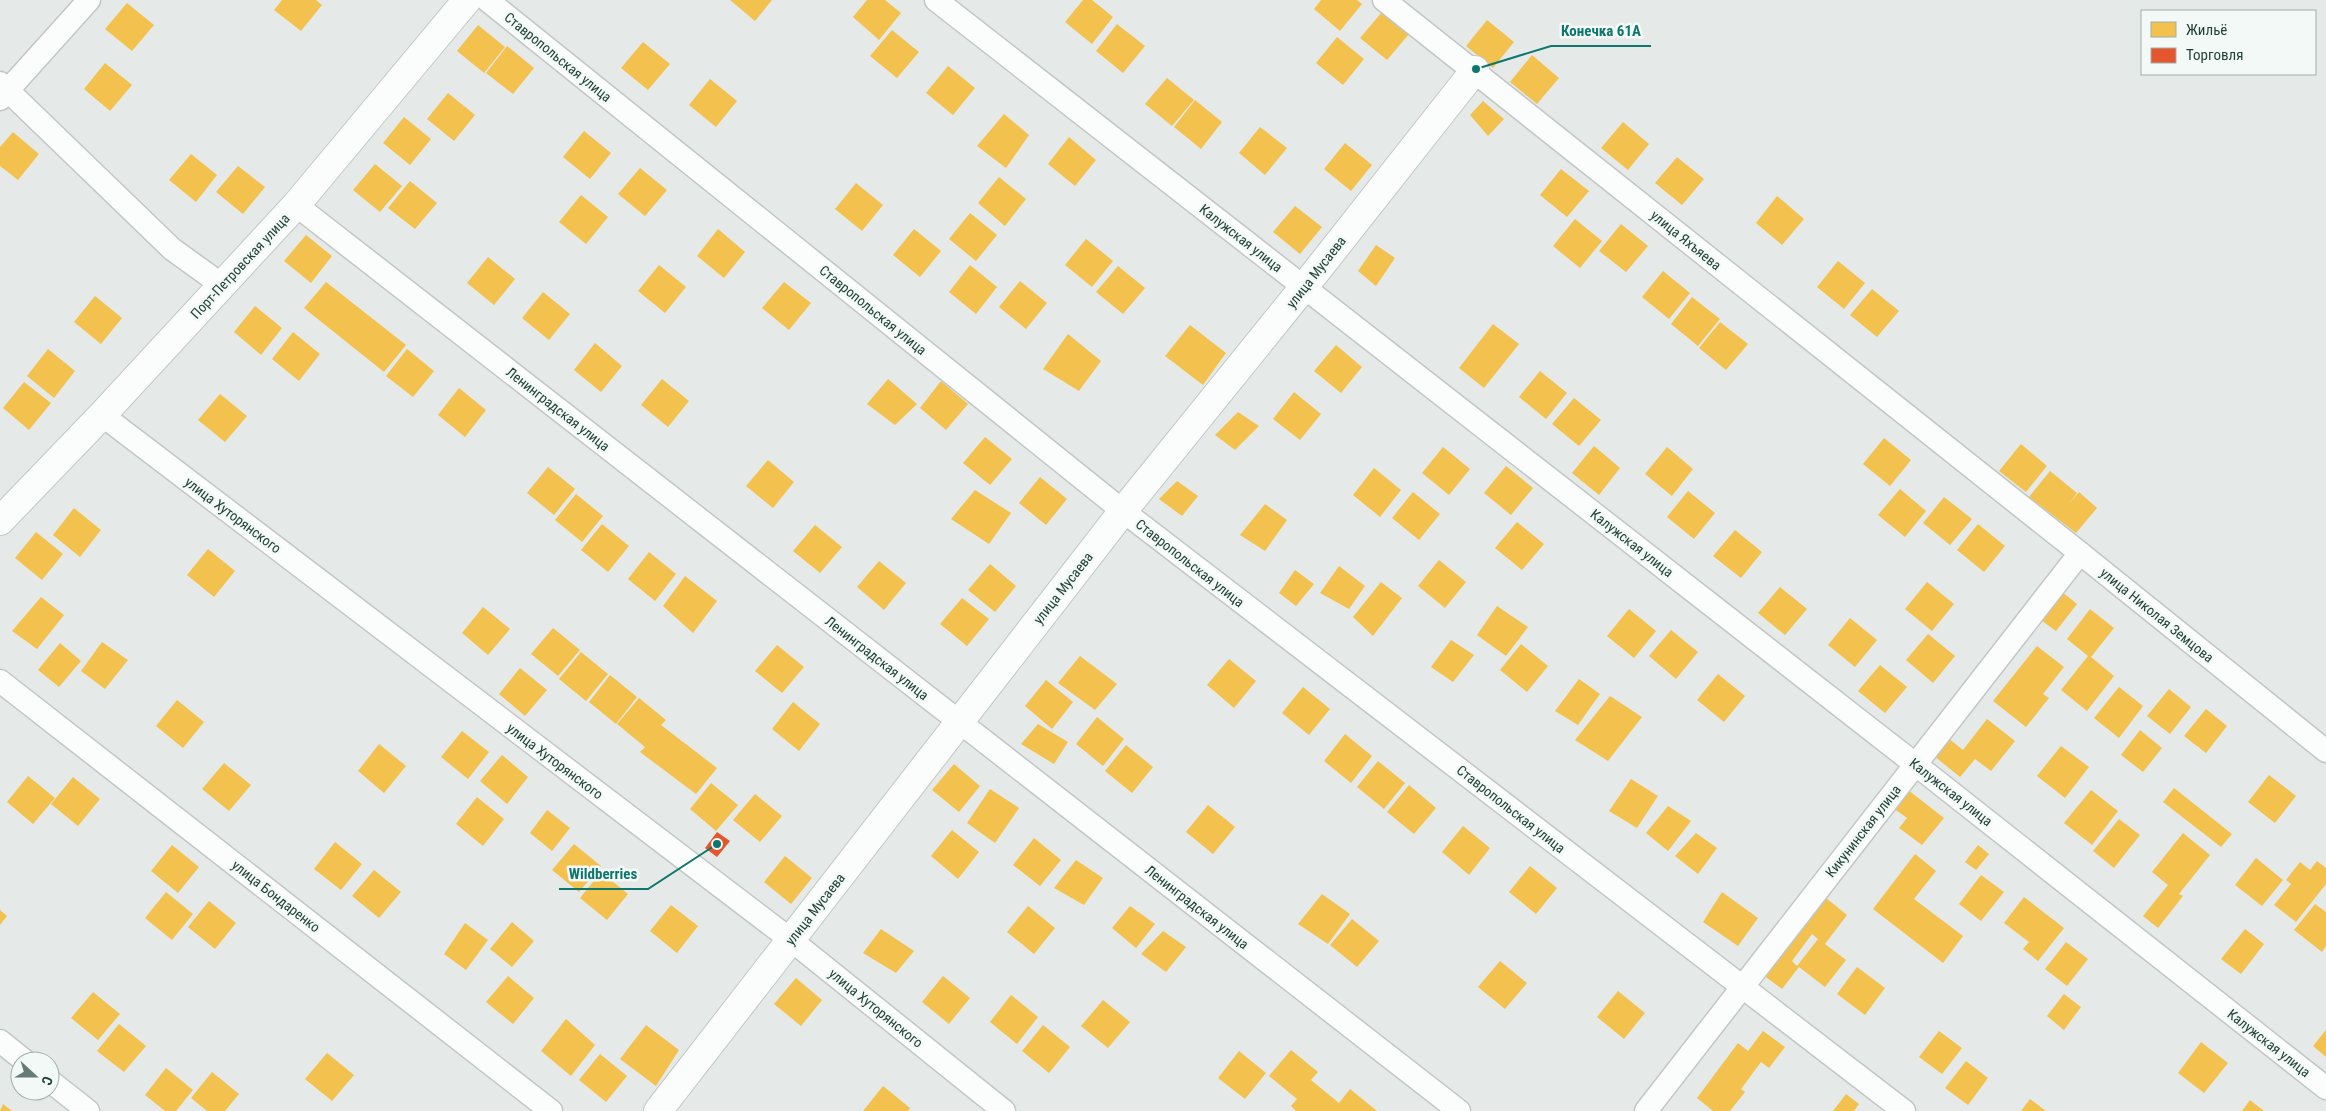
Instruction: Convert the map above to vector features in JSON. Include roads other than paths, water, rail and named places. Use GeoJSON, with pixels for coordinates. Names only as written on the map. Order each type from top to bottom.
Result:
{"type":"FeatureCollection","features":[{"type":"Feature","properties":{"kind":"street"},"geometry":{"type":"LineString","coordinates":[[88,0],[3,91],[172,250],[222,285]]}},
{"type":"Feature","properties":{"kind":"street","name":"Порт-Петровская улица"},"geometry":{"type":"LineString","coordinates":[[0,521],[102,415],[296,205],[467,0]]}},
{"type":"Feature","properties":{"kind":"street","name":"Ставропольская улица"},"geometry":{"type":"LineString","coordinates":[[487,0],[1123,511],[1904,1111]]}},
{"type":"Feature","properties":{"kind":"street","name":"Калужская улица"},"geometry":{"type":"LineString","coordinates":[[936,0],[1915,764],[2326,1088]]}},
{"type":"Feature","properties":{"kind":"street","name":"улица Яхъяева"},"geometry":{"type":"LineString","coordinates":[[1384,0],[1988,481]]}},
{"type":"Feature","properties":{"kind":"street","name":"улица Мусаева"},"geometry":{"type":"LineString","coordinates":[[658,1111],[1123,511],[1304,287],[1474,70]]}},
{"type":"Feature","properties":{"kind":"street","name":"Ленинградская улица"},"geometry":{"type":"LineString","coordinates":[[296,205],[1459,1111]]}},
{"type":"Feature","properties":{"kind":"street","name":"улица Хуторянского"},"geometry":{"type":"LineString","coordinates":[[102,415],[791,940],[1004,1111]]}},
{"type":"Feature","properties":{"kind":"street","name":"улица Николая Земцова"},"geometry":{"type":"LineString","coordinates":[[1988,481],[2326,751]]}},
{"type":"Feature","properties":{"kind":"street","name":"Кикунинская улица"},"geometry":{"type":"LineString","coordinates":[[1646,1111],[2080,553]]}},
{"type":"Feature","properties":{"kind":"street","name":"улица Бондаренко"},"geometry":{"type":"LineString","coordinates":[[0,681],[551,1111]]}},
{"type":"Feature","properties":{"kind":"street"},"geometry":{"type":"LineString","coordinates":[[0,1041],[12,1051]]}},
{"type":"Feature","properties":{"kind":"street"},"geometry":{"type":"LineString","coordinates":[[60,1089],[88,1111]]}},
{"type":"Feature","properties":{"kind":"place","name":"Конечка 61А"},"geometry":{"type":"Point","coordinates":[1476,69]}},
{"type":"Feature","properties":{"kind":"place","name":"Wildberries"},"geometry":{"type":"Point","coordinates":[717,844]}}]}
